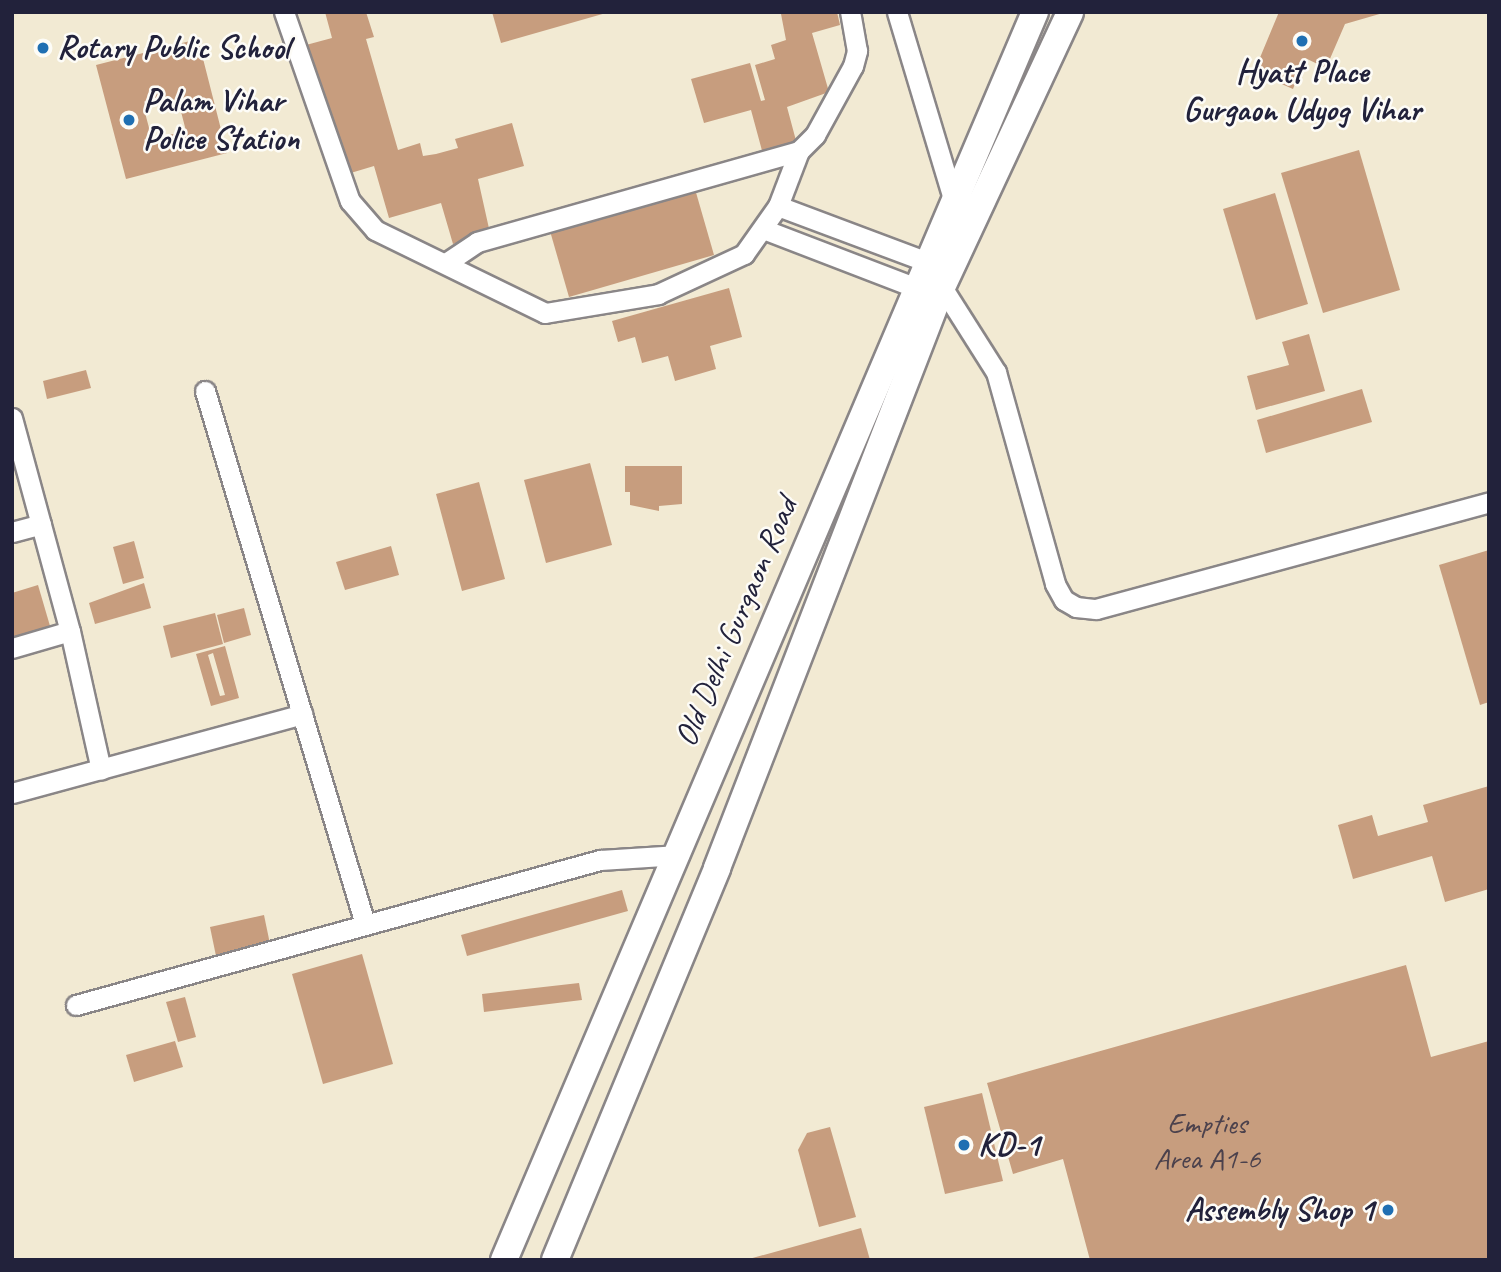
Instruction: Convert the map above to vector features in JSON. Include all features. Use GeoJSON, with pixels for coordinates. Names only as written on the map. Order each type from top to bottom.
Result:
{"type":"FeatureCollection","features":[{"type":"Feature","properties":{"kind":"main road","name":"Old Delhi Gurgaon Road"},"geometry":{"type":"LineString","coordinates":[[555,1260],[744,798],[930,288],[928,262],[955,205],[1035,12]]}},
{"type":"Feature","properties":{"kind":"main road","name":"Old Delhi Gurgaon Road"},"geometry":{"type":"LineString","coordinates":[[504,1260],[679,855],[706,784],[930,288],[1070,12]]}},
{"type":"Feature","properties":{"kind":"main road"},"geometry":{"type":"LineString","coordinates":[[706,784],[744,798]]}},
{"type":"Feature","properties":{"kind":"street"},"geometry":{"type":"LineString","coordinates":[[284,12],[350,201],[375,230],[545,313],[658,294],[744,254],[778,206],[799,151],[815,135],[853,65],[857,51],[850,12]]}},
{"type":"Feature","properties":{"kind":"street"},"geometry":{"type":"LineString","coordinates":[[897,12],[955,205]]}},
{"type":"Feature","properties":{"kind":"street"},"geometry":{"type":"LineString","coordinates":[[446,263],[477,242],[799,151]]}},
{"type":"Feature","properties":{"kind":"street"},"geometry":{"type":"LineString","coordinates":[[778,206],[928,262]]}},
{"type":"Feature","properties":{"kind":"street"},"geometry":{"type":"LineString","coordinates":[[762,229],[930,288],[996,372],[1055,584],[1064,600],[1076,607],[1096,608],[1489,502]]}},
{"type":"Feature","properties":{"kind":"street"},"geometry":{"type":"LineString","coordinates":[[205,391],[365,925]]}},
{"type":"Feature","properties":{"kind":"street"},"geometry":{"type":"LineString","coordinates":[[12,418],[71,631],[100,770]]}},
{"type":"Feature","properties":{"kind":"street"},"geometry":{"type":"LineString","coordinates":[[12,532],[41,524]]}},
{"type":"Feature","properties":{"kind":"street"},"geometry":{"type":"LineString","coordinates":[[12,648],[71,631]]}},
{"type":"Feature","properties":{"kind":"street"},"geometry":{"type":"LineString","coordinates":[[12,793],[302,714]]}},
{"type":"Feature","properties":{"kind":"street"},"geometry":{"type":"LineString","coordinates":[[76,1005],[621,856],[679,855]]}},
{"type":"Feature","properties":{"kind":"building"},"geometry":{"type":"Polygon","coordinates":[[[325,12],[366,12],[374,37],[366,39],[398,150],[420,143],[423,156],[436,154],[458,148],[455,139],[512,123],[524,166],[478,179],[490,233],[453,244],[441,203],[389,218],[374,166],[344,175],[306,45],[332,38],[325,12]]]}},
{"type":"Feature","properties":{"kind":"building"},"geometry":{"type":"Polygon","coordinates":[[[492,12],[606,12],[606,13],[501,43],[492,12]]]}},
{"type":"Feature","properties":{"kind":"building"},"geometry":{"type":"Polygon","coordinates":[[[775,12],[837,12],[840,25],[812,33],[829,92],[787,107],[798,148],[764,158],[751,110],[704,123],[691,79],[750,63],[761,101],[765,100],[755,65],[775,59],[771,45],[786,40],[781,14],[775,12]]]}},
{"type":"Feature","properties":{"kind":"building","name":"Hyatt Place Gurgaon Udyog Vihar"},"geometry":{"type":"Polygon","coordinates":[[[1279,12],[1383,13],[1345,24],[1326,68],[1305,58],[1293,89],[1254,72],[1279,12]]]}},
{"type":"Feature","properties":{"kind":"building","name":"Palam Vihar Police Station"},"geometry":{"type":"Polygon","coordinates":[[[198,39],[227,153],[126,179],[96,65],[198,39]],[[178,100],[144,109],[152,139],[186,131],[178,100]]]}},
{"type":"Feature","properties":{"kind":"building"},"geometry":{"type":"Polygon","coordinates":[[[1359,150],[1400,290],[1323,313],[1281,173],[1359,150]]]}},
{"type":"Feature","properties":{"kind":"building"},"geometry":{"type":"Polygon","coordinates":[[[695,189],[714,255],[569,297],[550,231],[695,189]]]}},
{"type":"Feature","properties":{"kind":"building"},"geometry":{"type":"Polygon","coordinates":[[[1275,193],[1308,304],[1256,320],[1223,209],[1275,193]]]}},
{"type":"Feature","properties":{"kind":"building"},"geometry":{"type":"Polygon","coordinates":[[[729,288],[742,337],[710,346],[716,369],[675,381],[668,356],[642,363],[635,337],[618,342],[612,321],[729,288]]]}},
{"type":"Feature","properties":{"kind":"building"},"geometry":{"type":"Polygon","coordinates":[[[1309,334],[1325,391],[1256,410],[1247,376],[1289,365],[1282,342],[1309,334]]]}},
{"type":"Feature","properties":{"kind":"building"},"geometry":{"type":"Polygon","coordinates":[[[86,370],[91,388],[47,399],[43,381],[86,370]]]}},
{"type":"Feature","properties":{"kind":"building"},"geometry":{"type":"Polygon","coordinates":[[[1362,389],[1372,422],[1266,453],[1257,420],[1362,389]]]}},
{"type":"Feature","properties":{"kind":"building"},"geometry":{"type":"Polygon","coordinates":[[[590,463],[612,545],[546,563],[524,480],[590,463]]]}},
{"type":"Feature","properties":{"kind":"building"},"geometry":{"type":"Polygon","coordinates":[[[625,466],[682,466],[682,504],[659,506],[659,511],[630,505],[630,492],[625,492],[625,466]]]}},
{"type":"Feature","properties":{"kind":"building"},"geometry":{"type":"Polygon","coordinates":[[[479,482],[505,579],[462,591],[436,494],[479,482]]]}},
{"type":"Feature","properties":{"kind":"building"},"geometry":{"type":"Polygon","coordinates":[[[134,541],[144,578],[123,584],[113,547],[134,541]]]}},
{"type":"Feature","properties":{"kind":"building"},"geometry":{"type":"Polygon","coordinates":[[[391,546],[399,575],[345,590],[336,562],[391,546]]]}},
{"type":"Feature","properties":{"kind":"building"},"geometry":{"type":"Polygon","coordinates":[[[1489,550],[1489,702],[1480,705],[1439,565],[1489,550]]]}},
{"type":"Feature","properties":{"kind":"building"},"geometry":{"type":"Polygon","coordinates":[[[144,583],[151,608],[95,624],[89,603],[144,583]]]}},
{"type":"Feature","properties":{"kind":"building"},"geometry":{"type":"Polygon","coordinates":[[[38,585],[50,626],[12,637],[12,593],[38,585]]]}},
{"type":"Feature","properties":{"kind":"building"},"geometry":{"type":"Polygon","coordinates":[[[244,608],[251,635],[224,643],[217,615],[244,608]]]}},
{"type":"Feature","properties":{"kind":"building"},"geometry":{"type":"Polygon","coordinates":[[[215,613],[223,644],[171,658],[163,626],[215,613]]]}},
{"type":"Feature","properties":{"kind":"building"},"geometry":{"type":"Polygon","coordinates":[[[225,646],[239,698],[211,706],[196,654],[225,646]],[[213,653],[208,655],[220,696],[225,695],[213,653]]]}},
{"type":"Feature","properties":{"kind":"building"},"geometry":{"type":"Polygon","coordinates":[[[1489,786],[1489,889],[1445,902],[1432,856],[1353,879],[1338,825],[1372,815],[1378,836],[1428,822],[1423,805],[1489,786]]]}},
{"type":"Feature","properties":{"kind":"building"},"geometry":{"type":"Polygon","coordinates":[[[622,890],[628,911],[467,956],[461,935],[622,890]]]}},
{"type":"Feature","properties":{"kind":"building"},"geometry":{"type":"Polygon","coordinates":[[[264,915],[270,944],[216,956],[210,927],[264,915]]]}},
{"type":"Feature","properties":{"kind":"building"},"geometry":{"type":"Polygon","coordinates":[[[362,954],[393,1064],[323,1084],[292,974],[362,954]]]}},
{"type":"Feature","properties":{"kind":"building"},"geometry":{"type":"Polygon","coordinates":[[[1406,965],[1431,1057],[1489,1041],[1489,1260],[1090,1260],[1063,1159],[1013,1174],[987,1083],[1406,965]]]}},
{"type":"Feature","properties":{"kind":"building"},"geometry":{"type":"Polygon","coordinates":[[[579,983],[582,1000],[484,1012],[482,994],[579,983]]]}},
{"type":"Feature","properties":{"kind":"building"},"geometry":{"type":"Polygon","coordinates":[[[185,997],[196,1037],[178,1042],[166,1002],[185,997]]]}},
{"type":"Feature","properties":{"kind":"building"},"geometry":{"type":"Polygon","coordinates":[[[175,1041],[183,1067],[134,1082],[126,1055],[175,1041]]]}},
{"type":"Feature","properties":{"kind":"building","name":"KD-1"},"geometry":{"type":"Polygon","coordinates":[[[982,1093],[1003,1181],[945,1194],[924,1107],[982,1093]]]}},
{"type":"Feature","properties":{"kind":"building"},"geometry":{"type":"Polygon","coordinates":[[[830,1127],[856,1217],[819,1227],[798,1150],[807,1133],[830,1127]]]}},
{"type":"Feature","properties":{"kind":"building"},"geometry":{"type":"Polygon","coordinates":[[[861,1228],[870,1260],[749,1260],[749,1259],[861,1228]]]}},
{"type":"Feature","properties":{"kind":"place","name":"Hyatt Place Gurgaon Udyog Vihar"},"geometry":{"type":"Point","coordinates":[1302,41]}},
{"type":"Feature","properties":{"kind":"place","name":"Rotary Public School"},"geometry":{"type":"Point","coordinates":[43,48]}},
{"type":"Feature","properties":{"kind":"place","name":"Palam Vihar Police Station"},"geometry":{"type":"Point","coordinates":[129,120]}},
{"type":"Feature","properties":{"kind":"place","name":"KD-1"},"geometry":{"type":"Point","coordinates":[964,1145]}},
{"type":"Feature","properties":{"kind":"place","name":"Assembly Shop 1"},"geometry":{"type":"Point","coordinates":[1388,1210]}}]}
